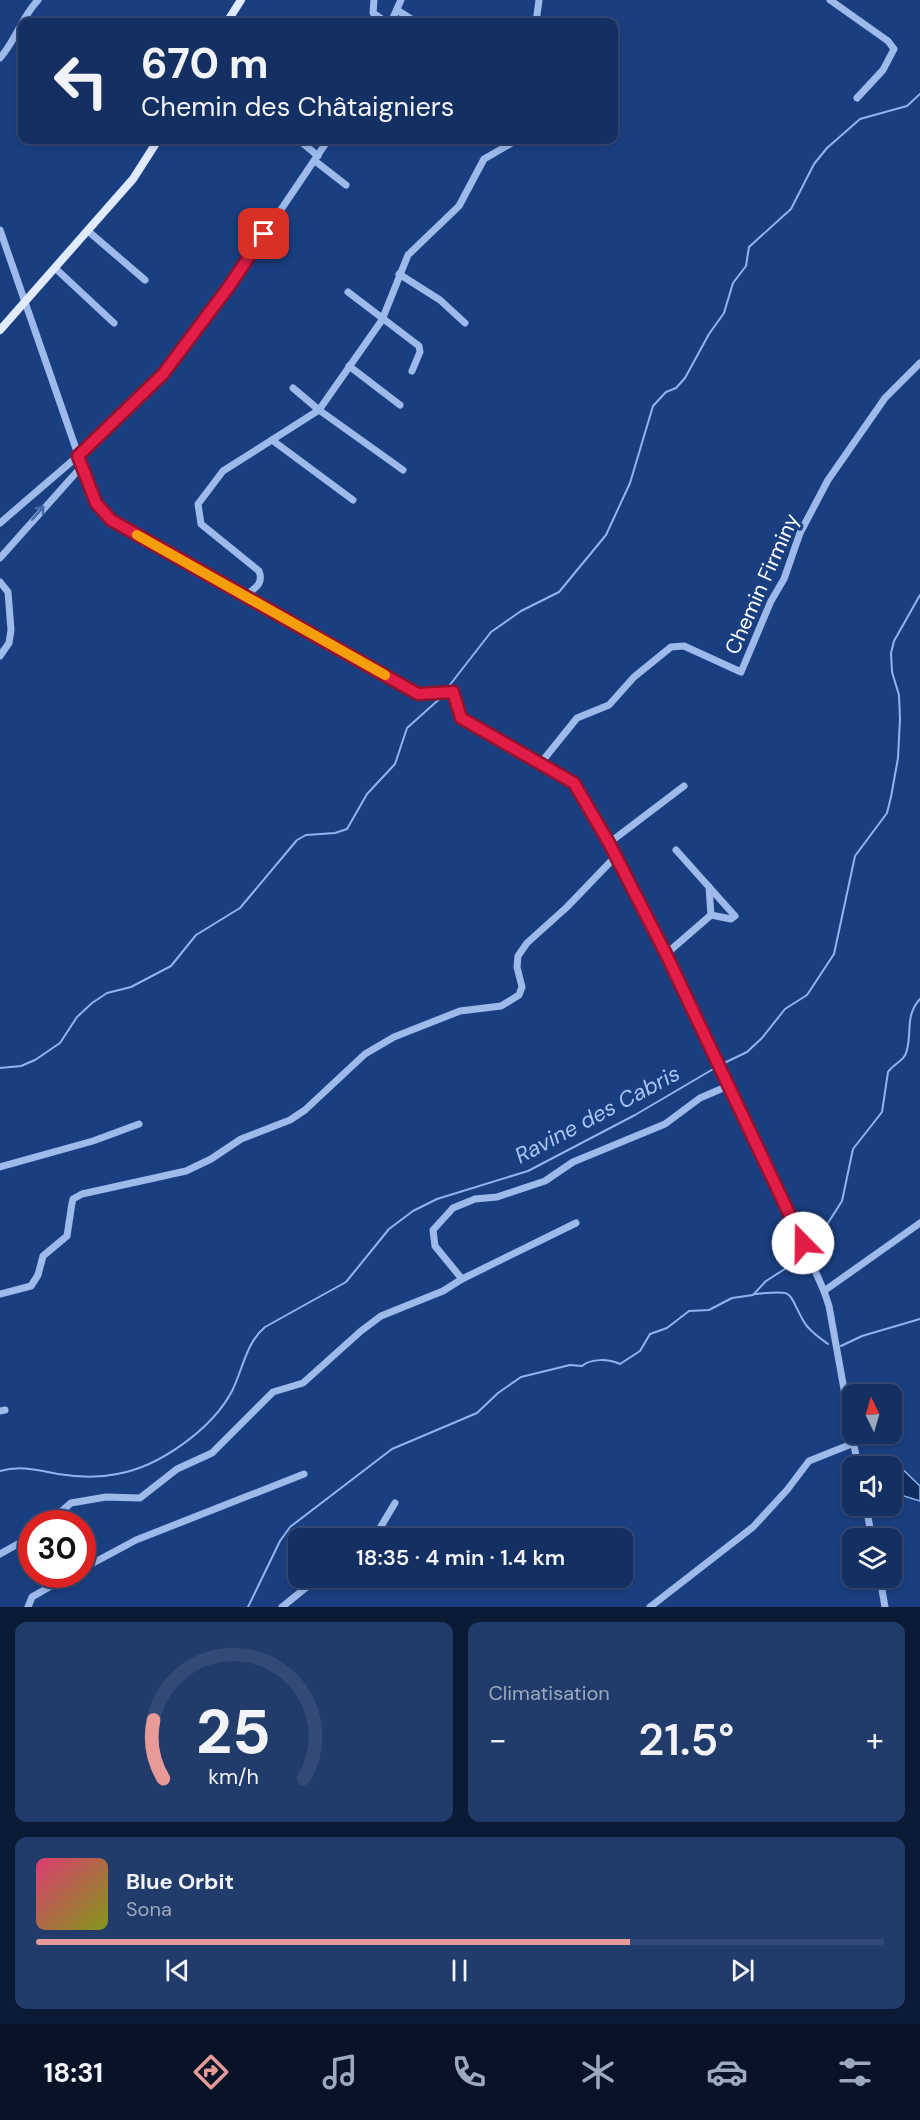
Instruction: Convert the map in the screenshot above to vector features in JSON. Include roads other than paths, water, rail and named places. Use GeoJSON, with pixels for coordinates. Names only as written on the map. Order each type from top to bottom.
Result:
{"type":"FeatureCollection","features":[{"type":"Feature","properties":{"kind":"main road"},"geometry":{"type":"LineString","coordinates":[[230,18],[241,0]]}},
{"type":"Feature","properties":{"kind":"main road"},"geometry":{"type":"LineString","coordinates":[[0,330],[133,179],[155,144]]}},
{"type":"Feature","properties":{"kind":"street"},"geometry":{"type":"LineString","coordinates":[[23,18],[38,0]]}},
{"type":"Feature","properties":{"kind":"street"},"geometry":{"type":"LineString","coordinates":[[374,0],[373,13],[381,18]]}},
{"type":"Feature","properties":{"kind":"street"},"geometry":{"type":"LineString","coordinates":[[391,18],[401,0]]}},
{"type":"Feature","properties":{"kind":"street"},"geometry":{"type":"LineString","coordinates":[[537,18],[539,0]]}},
{"type":"Feature","properties":{"kind":"street"},"geometry":{"type":"LineString","coordinates":[[830,0],[888,41],[894,49],[883,70],[857,98]]}},
{"type":"Feature","properties":{"kind":"street"},"geometry":{"type":"LineString","coordinates":[[397,10],[410,18]]}},
{"type":"Feature","properties":{"kind":"street"},"geometry":{"type":"LineString","coordinates":[[0,58],[9,48],[18,29]]}},
{"type":"Feature","properties":{"kind":"street"},"geometry":{"type":"LineString","coordinates":[[303,144],[346,185]]}},
{"type":"Feature","properties":{"kind":"street"},"geometry":{"type":"LineString","coordinates":[[0,523],[78,456],[163,374],[230,285],[325,144]]}},
{"type":"Feature","properties":{"kind":"street"},"geometry":{"type":"LineString","coordinates":[[245,596],[259,585],[262,578],[259,571],[201,524],[198,504],[223,471],[319,410],[382,320],[402,264],[417,244],[465,198],[484,159],[510,144]]}},
{"type":"Feature","properties":{"kind":"street"},"geometry":{"type":"LineString","coordinates":[[0,230],[78,456],[102,513],[418,694],[453,692],[461,718],[574,783],[609,843],[666,954],[792,1216],[829,1306],[843,1384]]}},
{"type":"Feature","properties":{"kind":"street"},"geometry":{"type":"LineString","coordinates":[[88,231],[146,280]]}},
{"type":"Feature","properties":{"kind":"street"},"geometry":{"type":"LineString","coordinates":[[55,268],[114,323]]}},
{"type":"Feature","properties":{"kind":"street"},"geometry":{"type":"LineString","coordinates":[[399,274],[440,300],[465,323]]}},
{"type":"Feature","properties":{"kind":"street"},"geometry":{"type":"LineString","coordinates":[[348,292],[419,346],[420,352],[412,371]]}},
{"type":"Feature","properties":{"kind":"street","name":"Chemin Firminy"},"geometry":{"type":"LineString","coordinates":[[540,764],[576,718],[609,705],[634,677],[671,647],[684,646],[741,672],[771,601],[784,579],[800,533],[828,480],[885,398],[920,363]]}},
{"type":"Feature","properties":{"kind":"street"},"geometry":{"type":"LineString","coordinates":[[349,366],[400,405]]}},
{"type":"Feature","properties":{"kind":"street"},"geometry":{"type":"LineString","coordinates":[[293,388],[319,410],[403,470]]}},
{"type":"Feature","properties":{"kind":"street"},"geometry":{"type":"LineString","coordinates":[[272,440],[352,500]]}},
{"type":"Feature","properties":{"kind":"street"},"geometry":{"type":"LineString","coordinates":[[0,558],[82,466]]}},
{"type":"Feature","properties":{"kind":"street"},"geometry":{"type":"LineString","coordinates":[[0,582],[9,592],[11,630],[9,643],[0,656]]}},
{"type":"Feature","properties":{"kind":"street"},"geometry":{"type":"LineString","coordinates":[[609,843],[684,786]]}},
{"type":"Feature","properties":{"kind":"street"},"geometry":{"type":"LineString","coordinates":[[676,850],[735,916],[731,919],[711,915]]}},
{"type":"Feature","properties":{"kind":"street"},"geometry":{"type":"LineString","coordinates":[[0,1293],[25,1289],[35,1281],[43,1257],[67,1236],[72,1203],[82,1194],[186,1172],[241,1139],[290,1120],[365,1054],[394,1037],[460,1011],[501,1006],[512,1000],[519,995],[522,987],[518,956],[527,944],[567,907],[615,857]]}},
{"type":"Feature","properties":{"kind":"street"},"geometry":{"type":"LineString","coordinates":[[709,886],[711,915]]}},
{"type":"Feature","properties":{"kind":"street"},"geometry":{"type":"LineString","coordinates":[[666,954],[711,915]]}},
{"type":"Feature","properties":{"kind":"street"},"geometry":{"type":"LineString","coordinates":[[462,1279],[435,1246],[433,1230],[453,1208],[475,1199],[497,1197],[545,1181],[573,1162],[665,1124],[700,1098],[728,1086]]}},
{"type":"Feature","properties":{"kind":"street"},"geometry":{"type":"LineString","coordinates":[[0,1167],[93,1141],[139,1124]]}},
{"type":"Feature","properties":{"kind":"street"},"geometry":{"type":"LineString","coordinates":[[63,1510],[71,1503],[106,1497],[140,1498],[177,1469],[212,1453],[273,1392],[303,1383],[381,1316],[443,1291],[462,1279],[576,1223]]}},
{"type":"Feature","properties":{"kind":"street"},"geometry":{"type":"LineString","coordinates":[[824,1291],[920,1223]]}},
{"type":"Feature","properties":{"kind":"street"},"geometry":{"type":"LineString","coordinates":[[650,1607],[753,1527],[777,1503],[808,1461],[851,1444]]}},
{"type":"Feature","properties":{"kind":"street"},"geometry":{"type":"LineString","coordinates":[[96,1561],[136,1540],[304,1474]]}},
{"type":"Feature","properties":{"kind":"street"},"geometry":{"type":"LineString","coordinates":[[380,1528],[395,1503]]}},
{"type":"Feature","properties":{"kind":"street"},"geometry":{"type":"LineString","coordinates":[[0,1554],[18,1544]]}},
{"type":"Feature","properties":{"kind":"street"},"geometry":{"type":"LineString","coordinates":[[28,1607],[32,1597],[47,1588]]}},
{"type":"Feature","properties":{"kind":"street"},"geometry":{"type":"LineString","coordinates":[[282,1607],[306,1588]]}},
{"type":"Feature","properties":{"kind":"street"},"geometry":{"type":"LineString","coordinates":[[882,1588],[885,1607]]}},
{"type":"Feature","properties":{"kind":"water"},"geometry":{"type":"Polygon","coordinates":[[[902,1469],[920,1486],[920,1501],[902,1495],[902,1469]]]}},
{"type":"Feature","properties":{"kind":"waterway"},"geometry":{"type":"LineString","coordinates":[[449,686],[491,632],[521,611],[559,592],[606,535],[630,483],[653,406],[666,392],[676,388],[685,378],[709,334],[724,313],[733,283],[746,266],[749,247],[791,209],[814,164],[827,148],[860,119],[907,106],[920,94]]}},
{"type":"Feature","properties":{"kind":"waterway","name":"Ravine des Cabris"},"geometry":{"type":"LineString","coordinates":[[722,1064],[747,1052],[762,1038],[785,1009],[807,995],[834,954],[855,856],[887,813],[891,797],[898,758],[900,719],[899,695],[892,672],[891,653],[894,641],[920,595]]}},
{"type":"Feature","properties":{"kind":"waterway"},"geometry":{"type":"LineString","coordinates":[[0,1068],[21,1066],[35,1060],[60,1043],[77,1017],[92,1003],[107,993],[131,987],[171,966],[196,935],[240,908],[297,840],[306,835],[335,833],[347,829],[367,794],[395,764],[407,728],[445,694]]}},
{"type":"Feature","properties":{"kind":"waterway"},"geometry":{"type":"LineString","coordinates":[[248,1607],[280,1541],[290,1527],[392,1449],[477,1413],[498,1393],[521,1377],[570,1365],[582,1366],[595,1361],[606,1360],[620,1364],[640,1351],[650,1334],[667,1328],[689,1311],[709,1310],[732,1298],[753,1295],[766,1281],[791,1265],[821,1234],[842,1201],[853,1149],[882,1112],[888,1072],[906,1054],[912,1011],[920,999]]}},
{"type":"Feature","properties":{"kind":"waterway","name":"Ravine des Cabris"},"geometry":{"type":"LineString","coordinates":[[0,1471],[22,1468],[73,1476],[102,1476],[133,1470],[167,1455],[198,1432],[223,1405],[232,1391],[249,1348],[265,1327],[346,1282],[389,1229],[413,1211],[437,1199],[528,1171],[635,1115],[715,1068]]}},
{"type":"Feature","properties":{"kind":"waterway"},"geometry":{"type":"LineString","coordinates":[[755,1294],[777,1292],[788,1294],[806,1325],[828,1344]]}},
{"type":"Feature","properties":{"kind":"waterway"},"geometry":{"type":"LineString","coordinates":[[841,1346],[862,1336],[920,1319]]}}]}
